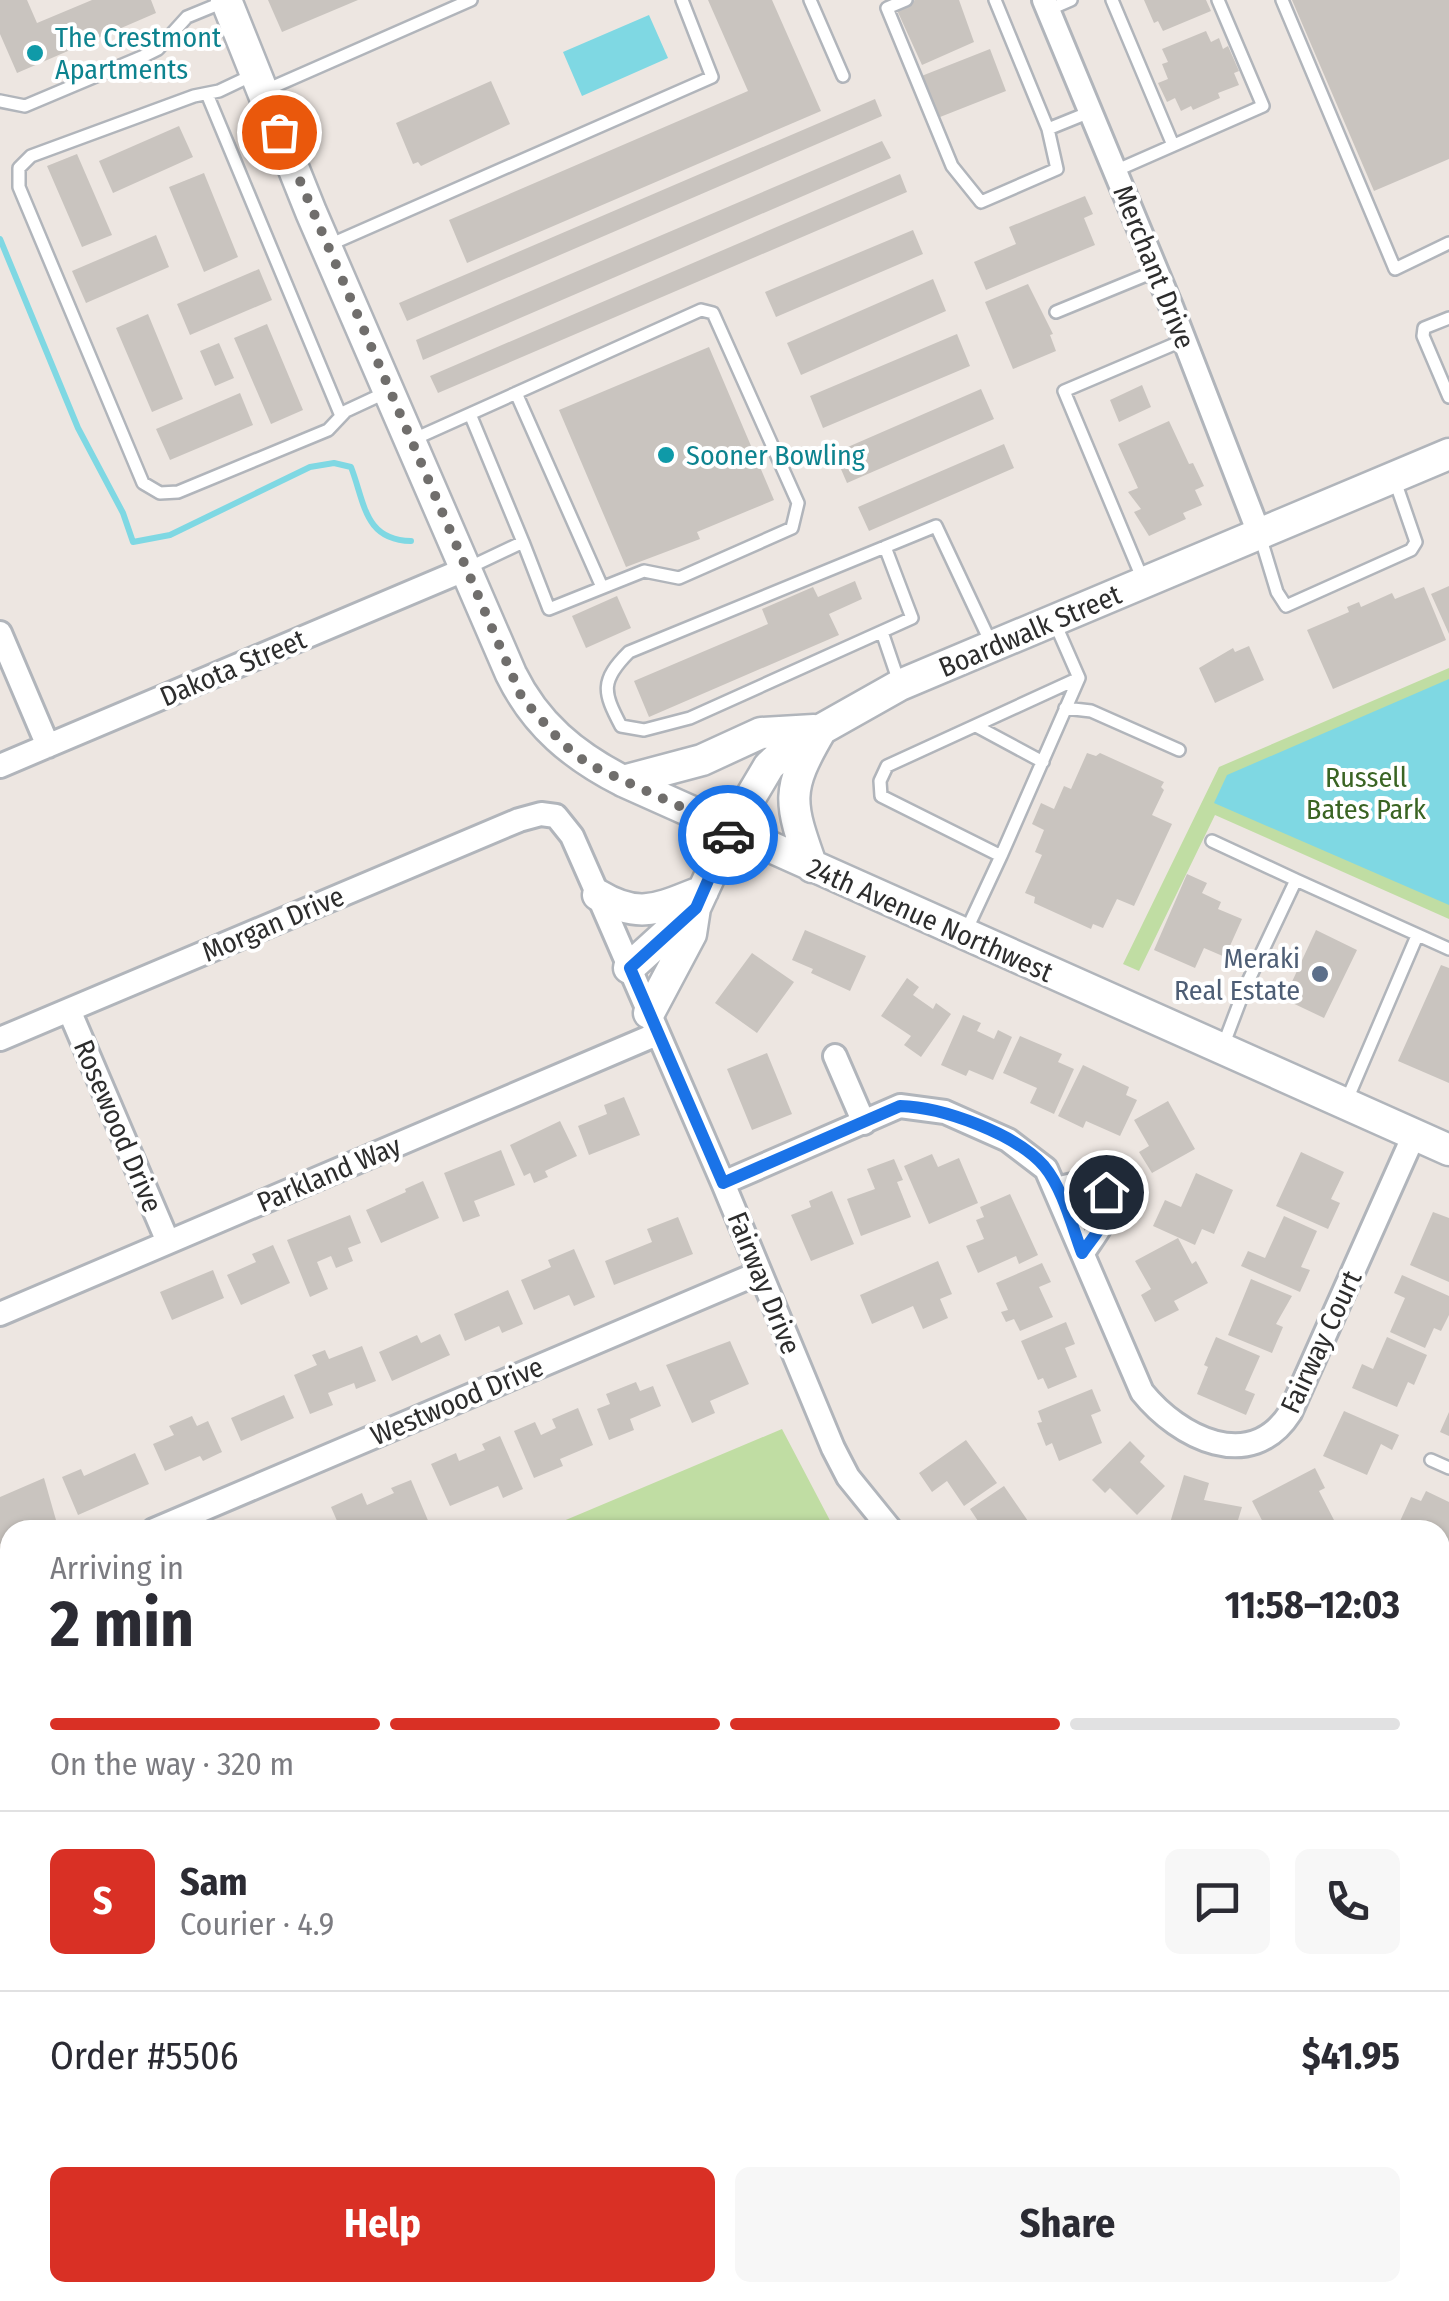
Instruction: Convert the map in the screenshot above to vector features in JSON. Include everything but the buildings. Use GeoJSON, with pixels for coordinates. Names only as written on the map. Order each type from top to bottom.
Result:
{"type":"FeatureCollection","features":[{"type":"Feature","properties":{"kind":"main road","name":"24th Avenue Northwest"},"geometry":{"type":"LineString","coordinates":[[226,0],[326,246],[522,698],[563,744],[588,764],[623,781],[1449,1150]]}},
{"type":"Feature","properties":{"kind":"main road","name":"Boardwalk Street"},"geometry":{"type":"LineString","coordinates":[[653,1023],[690,934],[699,899],[731,830],[778,756],[900,685],[1449,454]]}},
{"type":"Feature","properties":{"kind":"main road"},"geometry":{"type":"LineString","coordinates":[[623,781],[702,760],[761,733],[822,729]]}},
{"type":"Feature","properties":{"kind":"main road"},"geometry":{"type":"LineString","coordinates":[[812,867],[795,817],[793,791],[801,766],[822,729]]}},
{"type":"Feature","properties":{"kind":"main road"},"geometry":{"type":"LineString","coordinates":[[598,895],[620,908],[644,911],[699,899]]}},
{"type":"Feature","properties":{"kind":"main road"},"geometry":{"type":"LineString","coordinates":[[630,968],[699,899]]}},
{"type":"Feature","properties":{"kind":"street","name":"Merchant Drive"},"geometry":{"type":"LineString","coordinates":[[1046,5],[1260,536]]}},
{"type":"Feature","properties":{"kind":"street","name":"Dakota Street"},"geometry":{"type":"LineString","coordinates":[[0,766],[466,569]]}},
{"type":"Feature","properties":{"kind":"street"},"geometry":{"type":"LineString","coordinates":[[0,633],[48,746]]}},
{"type":"Feature","properties":{"kind":"street","name":"Fairway Drive"},"geometry":{"type":"LineString","coordinates":[[549,814],[565,824],[598,895],[848,1477],[882,1520]]}},
{"type":"Feature","properties":{"kind":"street","name":"Morgan Drive"},"geometry":{"type":"LineString","coordinates":[[0,1039],[519,820],[549,814]]}},
{"type":"Feature","properties":{"kind":"street","name":"Rosewood Drive"},"geometry":{"type":"LineString","coordinates":[[69,1010],[168,1242]]}},
{"type":"Feature","properties":{"kind":"street","name":"Parkland Way"},"geometry":{"type":"LineString","coordinates":[[0,1314],[653,1023]]}},
{"type":"Feature","properties":{"kind":"street"},"geometry":{"type":"LineString","coordinates":[[835,1056],[864,1123]]}},
{"type":"Feature","properties":{"kind":"street","name":"Fairway Court"},"geometry":{"type":"LineString","coordinates":[[723,1183],[900,1106],[946,1112],[1025,1150],[1046,1169],[1056,1189],[1135,1379],[1152,1405],[1180,1426],[1215,1442],[1239,1447],[1274,1435],[1290,1413],[1414,1135]]}},
{"type":"Feature","properties":{"kind":"street"},"geometry":{"type":"LineString","coordinates":[[1056,1189],[1090,1182],[1106,1192],[1110,1204],[1107,1216],[1082,1253]]}},
{"type":"Feature","properties":{"kind":"street","name":"Westwood Drive"},"geometry":{"type":"LineString","coordinates":[[178,1520],[759,1274]]}},
{"type":"Feature","properties":{"kind":"lane"},"geometry":{"type":"LineString","coordinates":[[0,101],[24,106],[158,49],[187,17],[226,0]]}},
{"type":"Feature","properties":{"kind":"lane"},"geometry":{"type":"LineString","coordinates":[[390,390],[341,416],[328,430],[178,492],[168,494],[150,489],[143,483],[19,187],[19,168],[31,156],[206,94],[259,83],[470,0]]}},
{"type":"Feature","properties":{"kind":"lane"},"geometry":{"type":"LineString","coordinates":[[326,246],[712,77],[682,0]]}},
{"type":"Feature","properties":{"kind":"lane"},"geometry":{"type":"LineString","coordinates":[[810,0],[842,76]]}},
{"type":"Feature","properties":{"kind":"lane"},"geometry":{"type":"LineString","coordinates":[[906,0],[887,8],[952,166],[980,202],[1057,169],[1048,130],[995,0]]}},
{"type":"Feature","properties":{"kind":"lane"},"geometry":{"type":"LineString","coordinates":[[1046,5],[1071,0]]}},
{"type":"Feature","properties":{"kind":"lane"},"geometry":{"type":"LineString","coordinates":[[1112,0],[1173,145]]}},
{"type":"Feature","properties":{"kind":"lane"},"geometry":{"type":"LineString","coordinates":[[1115,171],[1263,106],[1218,0]]}},
{"type":"Feature","properties":{"kind":"lane"},"geometry":{"type":"LineString","coordinates":[[1282,0],[1394,269],[1449,243]]}},
{"type":"Feature","properties":{"kind":"lane"},"geometry":{"type":"LineString","coordinates":[[206,94],[341,416]]}},
{"type":"Feature","properties":{"kind":"lane"},"geometry":{"type":"LineString","coordinates":[[1048,130],[1090,112]]}},
{"type":"Feature","properties":{"kind":"lane"},"geometry":{"type":"LineString","coordinates":[[1056,312],[1156,270]]}},
{"type":"Feature","properties":{"kind":"lane"},"geometry":{"type":"LineString","coordinates":[[412,440],[701,310],[713,313],[798,503],[792,528],[679,578],[644,571],[549,609],[470,414]]}},
{"type":"Feature","properties":{"kind":"lane"},"geometry":{"type":"LineString","coordinates":[[1448,393],[1423,336],[1424,328],[1449,318]]}},
{"type":"Feature","properties":{"kind":"lane"},"geometry":{"type":"LineString","coordinates":[[1144,584],[1064,391],[1184,340]]}},
{"type":"Feature","properties":{"kind":"lane"},"geometry":{"type":"LineString","coordinates":[[516,394],[602,587]]}},
{"type":"Feature","properties":{"kind":"lane"},"geometry":{"type":"LineString","coordinates":[[1260,536],[1286,606],[1411,550],[1416,542],[1394,478]]}},
{"type":"Feature","properties":{"kind":"lane"},"geometry":{"type":"LineString","coordinates":[[885,547],[912,618],[690,718],[644,730],[621,726],[606,699],[611,670],[628,652],[936,526],[992,647]]}},
{"type":"Feature","properties":{"kind":"lane"},"geometry":{"type":"LineString","coordinates":[[466,569],[523,542]]}},
{"type":"Feature","properties":{"kind":"lane"},"geometry":{"type":"LineString","coordinates":[[964,935],[1079,678],[1054,621]]}},
{"type":"Feature","properties":{"kind":"lane"},"geometry":{"type":"LineString","coordinates":[[882,632],[900,685]]}},
{"type":"Feature","properties":{"kind":"lane"},"geometry":{"type":"LineString","coordinates":[[1000,856],[881,796],[880,780],[887,766],[1079,678]]}},
{"type":"Feature","properties":{"kind":"lane"},"geometry":{"type":"LineString","coordinates":[[1065,708],[1090,711],[1179,750]]}},
{"type":"Feature","properties":{"kind":"lane"},"geometry":{"type":"LineString","coordinates":[[976,726],[1043,762]]}},
{"type":"Feature","properties":{"kind":"lane"},"geometry":{"type":"LineString","coordinates":[[1212,840],[1449,949]]}},
{"type":"Feature","properties":{"kind":"lane"},"geometry":{"type":"LineString","coordinates":[[1221,1050],[1245,988],[1296,880]]}},
{"type":"Feature","properties":{"kind":"lane"},"geometry":{"type":"LineString","coordinates":[[1345,1104],[1417,936]]}},
{"type":"Feature","properties":{"kind":"lane"},"geometry":{"type":"LineString","coordinates":[[1431,1460],[1449,1468]]}},
{"type":"Feature","properties":{"kind":"green space","name":"Russell Bates Park"},"geometry":{"type":"Polygon","coordinates":[[[1449,668],[1449,919],[1215,815],[1139,971],[1123,964],[1219,767],[1449,668]]]}},
{"type":"Feature","properties":{"kind":"green space"},"geometry":{"type":"Polygon","coordinates":[[[782,1429],[830,1520],[566,1520],[782,1429]]]}},
{"type":"Feature","properties":{"kind":"water"},"geometry":{"type":"Polygon","coordinates":[[[649,15],[668,58],[582,96],[563,52],[649,15]]]}},
{"type":"Feature","properties":{"kind":"water","name":"Russell Bates Park"},"geometry":{"type":"Polygon","coordinates":[[[1449,679],[1449,905],[1214,803],[1227,775],[1449,679]]]}},
{"type":"Feature","properties":{"kind":"waterway"},"geometry":{"type":"LineString","coordinates":[[0,239],[78,428],[123,513],[133,542],[170,535],[310,467],[334,463],[351,467],[375,527],[396,539],[411,541]]}},
{"type":"Feature","properties":{"kind":"way so far"},"geometry":{"type":"LineString","coordinates":[[279,132],[522,698],[563,744],[588,764],[731,830],[728,835]]}},
{"type":"Feature","properties":{"kind":"place","name":"The Crestmont Apartments"},"geometry":{"type":"Point","coordinates":[35,53]}},
{"type":"Feature","properties":{"kind":"place","name":"Sooner Bowling"},"geometry":{"type":"Point","coordinates":[666,455]}},
{"type":"Feature","properties":{"kind":"place","name":"Meraki Real Estate"},"geometry":{"type":"Point","coordinates":[1320,974]}},
{"type":"Feature","properties":{"kind":"route"},"geometry":{"type":"LineString","coordinates":[[728,835],[696,908],[630,968],[723,1183],[900,1106],[916,1106],[946,1112],[1008,1140],[1035,1158],[1056,1189],[1082,1253],[1107,1216],[1110,1204],[1106,1192]]}}]}
